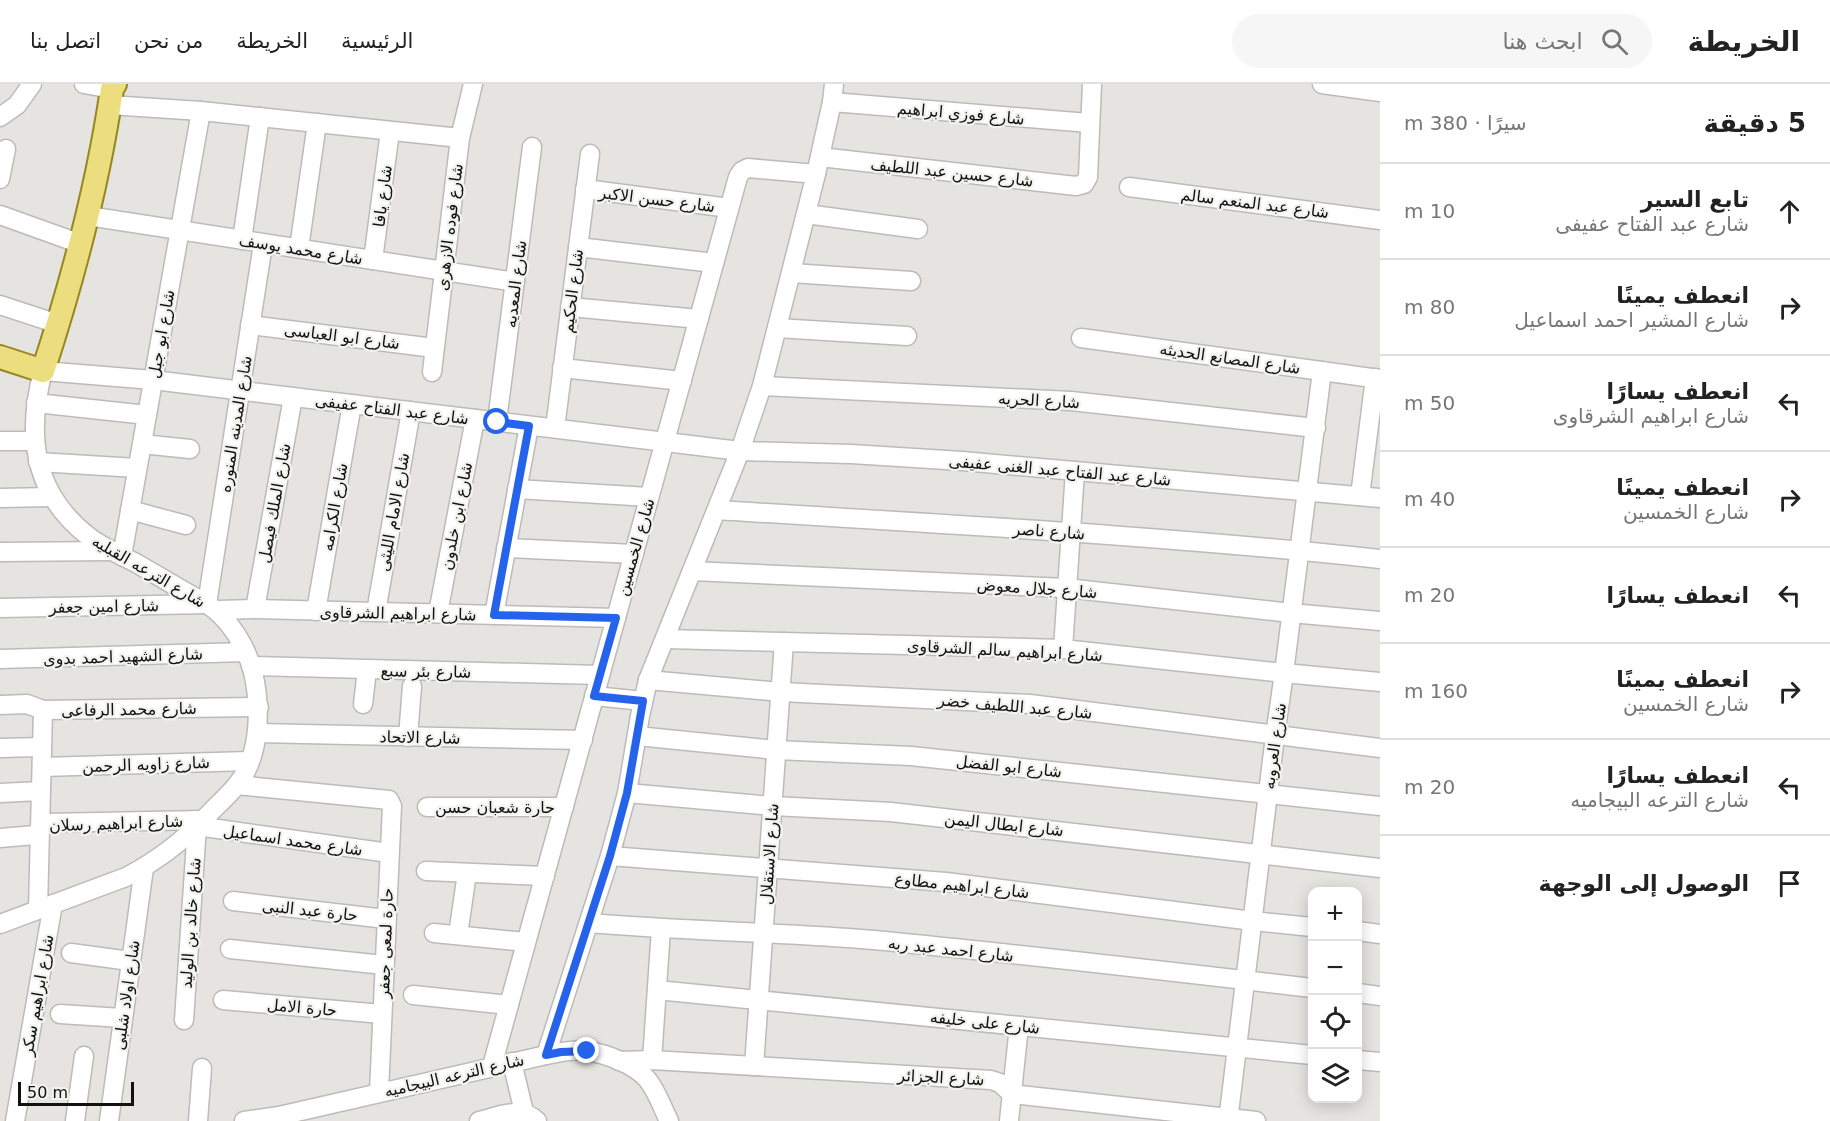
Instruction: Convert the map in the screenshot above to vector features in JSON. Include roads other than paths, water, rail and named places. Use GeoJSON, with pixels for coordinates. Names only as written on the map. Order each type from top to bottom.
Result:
{"type":"FeatureCollection","features":[{"type":"Feature","properties":{"kind":"main road","name":"شارع الترعه القبليه"},"geometry":{"type":"LineString","coordinates":[[44,371],[88,216],[112,90]]}},
{"type":"Feature","properties":{"kind":"main road"},"geometry":{"type":"LineString","coordinates":[[0,357],[44,371]]}},
{"type":"Feature","properties":{"kind":"street"},"geometry":{"type":"LineString","coordinates":[[0,117],[17,105],[32,84]]}},
{"type":"Feature","properties":{"kind":"street"},"geometry":{"type":"LineString","coordinates":[[84,84],[201,111],[460,138]]}},
{"type":"Feature","properties":{"kind":"street","name":"شارع فوده الازهرى"},"geometry":{"type":"LineString","coordinates":[[432,372],[460,138],[473,84]]}},
{"type":"Feature","properties":{"kind":"street"},"geometry":{"type":"LineString","coordinates":[[1089,123],[1092,84]]}},
{"type":"Feature","properties":{"kind":"street"},"geometry":{"type":"LineString","coordinates":[[1322,84],[1380,92]]}},
{"type":"Feature","properties":{"kind":"street"},"geometry":{"type":"LineString","coordinates":[[546,1055],[610,856],[627,793],[648,681],[740,451],[762,386],[818,166],[833,93]]}},
{"type":"Feature","properties":{"kind":"street","name":"شارع فوزي ابراهيم"},"geometry":{"type":"LineString","coordinates":[[833,93],[1089,123]]}},
{"type":"Feature","properties":{"kind":"street","name":"شارع ابو جبل"},"geometry":{"type":"LineString","coordinates":[[118,553],[130,510],[201,111]]}},
{"type":"Feature","properties":{"kind":"street"},"geometry":{"type":"LineString","coordinates":[[242,240],[260,117]]}},
{"type":"Feature","properties":{"kind":"street"},"geometry":{"type":"LineString","coordinates":[[299,248],[317,123]]}},
{"type":"Feature","properties":{"kind":"street","name":"شارع حسين عبد اللطيف"},"geometry":{"type":"LineString","coordinates":[[818,166],[1076,186],[1084,184],[1088,177],[1089,123]]}},
{"type":"Feature","properties":{"kind":"street","name":"شارع يافا"},"geometry":{"type":"LineString","coordinates":[[374,261],[390,130]]}},
{"type":"Feature","properties":{"kind":"street","name":"شارع المعديه"},"geometry":{"type":"LineString","coordinates":[[497,422],[532,147]]}},
{"type":"Feature","properties":{"kind":"street"},"geometry":{"type":"LineString","coordinates":[[0,179],[6,149]]}},
{"type":"Feature","properties":{"kind":"street","name":"شارع الحكيم"},"geometry":{"type":"LineString","coordinates":[[555,428],[590,154]]}},
{"type":"Feature","properties":{"kind":"street","name":"شارع الخمسين"},"geometry":{"type":"LineString","coordinates":[[492,1066],[738,177],[745,169],[818,166]]}},
{"type":"Feature","properties":{"kind":"street","name":"شارع عبد المنعم سالم"},"geometry":{"type":"LineString","coordinates":[[1129,187],[1380,220]]}},
{"type":"Feature","properties":{"kind":"street","name":"شارع حسن الاكبر"},"geometry":{"type":"LineString","coordinates":[[585,189],[729,208]]}},
{"type":"Feature","properties":{"kind":"street"},"geometry":{"type":"LineString","coordinates":[[806,214],[918,229]]}},
{"type":"Feature","properties":{"kind":"street"},"geometry":{"type":"LineString","coordinates":[[0,215],[81,244]]}},
{"type":"Feature","properties":{"kind":"street","name":"شارع محمد يوسف"},"geometry":{"type":"LineString","coordinates":[[88,216],[515,282]]}},
{"type":"Feature","properties":{"kind":"street","name":"شارع المدينه المنوره"},"geometry":{"type":"LineString","coordinates":[[212,607],[240,391],[263,244]]}},
{"type":"Feature","properties":{"kind":"street"},"geometry":{"type":"LineString","coordinates":[[578,247],[714,263]]}},
{"type":"Feature","properties":{"kind":"street"},"geometry":{"type":"LineString","coordinates":[[791,273],[911,281]]}},
{"type":"Feature","properties":{"kind":"street"},"geometry":{"type":"LineString","coordinates":[[0,305],[58,324]]}},
{"type":"Feature","properties":{"kind":"street"},"geometry":{"type":"LineString","coordinates":[[570,307],[699,319]]}},
{"type":"Feature","properties":{"kind":"street","name":"شارع ابو العباسى"},"geometry":{"type":"LineString","coordinates":[[250,325],[434,348]]}},
{"type":"Feature","properties":{"kind":"street"},"geometry":{"type":"LineString","coordinates":[[777,328],[907,336]]}},
{"type":"Feature","properties":{"kind":"street","name":"شارع المصانع الحديثه"},"geometry":{"type":"LineString","coordinates":[[1081,338],[1378,378]]}},
{"type":"Feature","properties":{"kind":"street"},"geometry":{"type":"LineString","coordinates":[[562,368],[682,381]]}},
{"type":"Feature","properties":{"kind":"street","name":"شارع عبد الفتاح عفيفى"},"geometry":{"type":"LineString","coordinates":[[44,371],[153,380],[740,451]]}},
{"type":"Feature","properties":{"kind":"street","name":"شارع الترعه القبليه"},"geometry":{"type":"LineString","coordinates":[[4,918],[46,907],[126,877],[172,849],[237,785],[249,761],[257,733],[257,690],[249,659],[231,627],[212,607],[90,537],[69,519],[52,497],[38,462],[35,441],[36,403],[44,371]]}},
{"type":"Feature","properties":{"kind":"street","name":"شارع العروبه"},"geometry":{"type":"LineString","coordinates":[[1228,1120],[1322,371]]}},
{"type":"Feature","properties":{"kind":"street"},"geometry":{"type":"LineString","coordinates":[[1360,496],[1378,378]]}},
{"type":"Feature","properties":{"kind":"street","name":"شارع الحريه"},"geometry":{"type":"LineString","coordinates":[[762,386],[1071,401],[1316,429]]}},
{"type":"Feature","properties":{"kind":"street","name":"شارع الملك فيصل"},"geometry":{"type":"LineString","coordinates":[[255,609],[293,397]]}},
{"type":"Feature","properties":{"kind":"street"},"geometry":{"type":"LineString","coordinates":[[36,403],[147,415]]}},
{"type":"Feature","properties":{"kind":"street","name":"شارع الكرامه"},"geometry":{"type":"LineString","coordinates":[[316,611],[352,404]]}},
{"type":"Feature","properties":{"kind":"street","name":"شارع الامام الليثى"},"geometry":{"type":"LineString","coordinates":[[376,612],[411,411]]}},
{"type":"Feature","properties":{"kind":"street","name":"شارع ابن خلدون"},"geometry":{"type":"LineString","coordinates":[[438,614],[475,419]]}},
{"type":"Feature","properties":{"kind":"street"},"geometry":{"type":"LineString","coordinates":[[494,615],[529,426]]}},
{"type":"Feature","properties":{"kind":"street"},"geometry":{"type":"LineString","coordinates":[[0,441],[35,441]]}},
{"type":"Feature","properties":{"kind":"street"},"geometry":{"type":"LineString","coordinates":[[142,444],[190,449]]}},
{"type":"Feature","properties":{"kind":"street","name":"شارع عبد الفتاح عبد الغنى عفيفى"},"geometry":{"type":"LineString","coordinates":[[740,451],[851,454],[962,461],[1380,498]]}},
{"type":"Feature","properties":{"kind":"street"},"geometry":{"type":"LineString","coordinates":[[38,462],[137,468]]}},
{"type":"Feature","properties":{"kind":"street"},"geometry":{"type":"LineString","coordinates":[[1063,649],[1075,471]]}},
{"type":"Feature","properties":{"kind":"street"},"geometry":{"type":"LineString","coordinates":[[517,489],[649,497]]}},
{"type":"Feature","properties":{"kind":"street"},"geometry":{"type":"LineString","coordinates":[[0,498],[52,497]]}},
{"type":"Feature","properties":{"kind":"street"},"geometry":{"type":"LineString","coordinates":[[130,510],[186,525]]}},
{"type":"Feature","properties":{"kind":"street","name":"شارع ناصر"},"geometry":{"type":"LineString","coordinates":[[717,510],[1070,532],[1299,550],[1380,559]]}},
{"type":"Feature","properties":{"kind":"street"},"geometry":{"type":"LineString","coordinates":[[506,548],[634,554]]}},
{"type":"Feature","properties":{"kind":"street"},"geometry":{"type":"LineString","coordinates":[[0,552],[118,553]]}},
{"type":"Feature","properties":{"kind":"street","name":"شارع جلال معوض"},"geometry":{"type":"LineString","coordinates":[[692,572],[1066,588],[1380,621]]}},
{"type":"Feature","properties":{"kind":"street","name":"شارع امين جعفر"},"geometry":{"type":"LineString","coordinates":[[0,608],[212,607]]}},
{"type":"Feature","properties":{"kind":"street","name":"شارع ابراهيم الشرقاوى"},"geometry":{"type":"LineString","coordinates":[[212,607],[616,618]]}},
{"type":"Feature","properties":{"kind":"street","name":"شارع ابراهيم سالم الشرقاوى"},"geometry":{"type":"LineString","coordinates":[[665,639],[1063,649],[1284,674],[1380,682]]}},
{"type":"Feature","properties":{"kind":"street","name":"شارع الاستقلال"},"geometry":{"type":"LineString","coordinates":[[754,1066],[784,642]]}},
{"type":"Feature","properties":{"kind":"street","name":"شارع الشهيد احمد بدوى"},"geometry":{"type":"LineString","coordinates":[[0,659],[249,659]]}},
{"type":"Feature","properties":{"kind":"street","name":"شارع بئر سبع"},"geometry":{"type":"LineString","coordinates":[[249,659],[368,669],[600,675]]}},
{"type":"Feature","properties":{"kind":"street"},"geometry":{"type":"LineString","coordinates":[[363,704],[368,669]]}},
{"type":"Feature","properties":{"kind":"street","name":"شارع عبد اللطيف خضر"},"geometry":{"type":"LineString","coordinates":[[648,681],[781,692],[1030,704],[1380,748]]}},
{"type":"Feature","properties":{"kind":"street"},"geometry":{"type":"LineString","coordinates":[[408,737],[412,686]]}},
{"type":"Feature","properties":{"kind":"street"},"geometry":{"type":"LineString","coordinates":[[594,696],[643,701]]}},
{"type":"Feature","properties":{"kind":"street","name":"شارع محمد الرفاعى"},"geometry":{"type":"LineString","coordinates":[[0,705],[27,704],[43,710],[258,707]]}},
{"type":"Feature","properties":{"kind":"street","name":"شارع ابراهيم سكر"},"geometry":{"type":"LineString","coordinates":[[15,1121],[46,907],[40,827],[43,710]]}},
{"type":"Feature","properties":{"kind":"street","name":"شارع الاتحاد"},"geometry":{"type":"LineString","coordinates":[[257,733],[582,740]]}},
{"type":"Feature","properties":{"kind":"street","name":"شارع ابو الفضل"},"geometry":{"type":"LineString","coordinates":[[637,736],[776,750],[910,756],[1380,806]]}},
{"type":"Feature","properties":{"kind":"street"},"geometry":{"type":"LineString","coordinates":[[0,748],[42,747]]}},
{"type":"Feature","properties":{"kind":"street","name":"شارع زاويه الرحمن"},"geometry":{"type":"LineString","coordinates":[[42,767],[249,761]]}},
{"type":"Feature","properties":{"kind":"street","name":"حارة لمعى جعفر"},"geometry":{"type":"LineString","coordinates":[[237,785],[383,799],[389,800],[392,806],[379,1092]]}},
{"type":"Feature","properties":{"kind":"street"},"geometry":{"type":"LineString","coordinates":[[0,793],[41,791]]}},
{"type":"Feature","properties":{"kind":"street","name":"شارع ابطال اليمن"},"geometry":{"type":"LineString","coordinates":[[627,793],[773,806],[891,812],[1380,868]]}},
{"type":"Feature","properties":{"kind":"street","name":"حارة شعبان حسن"},"geometry":{"type":"LineString","coordinates":[[426,807],[564,807]]}},
{"type":"Feature","properties":{"kind":"street","name":"شارع ابراهيم رسلان"},"geometry":{"type":"LineString","coordinates":[[0,837],[35,835],[45,823],[200,823]]}},
{"type":"Feature","properties":{"kind":"street","name":"شارع محمد اسماعيل"},"geometry":{"type":"LineString","coordinates":[[200,823],[389,853]]}},
{"type":"Feature","properties":{"kind":"street","name":"شارع خالد بن الوليد"},"geometry":{"type":"LineString","coordinates":[[184,1020],[200,823]]}},
{"type":"Feature","properties":{"kind":"street","name":"شارع ابراهيم مطاوع"},"geometry":{"type":"LineString","coordinates":[[610,856],[946,882],[1308,927]]}},
{"type":"Feature","properties":{"kind":"street","name":"شارع اولاد شلبى"},"geometry":{"type":"LineString","coordinates":[[109,1121],[144,868]]}},
{"type":"Feature","properties":{"kind":"street"},"geometry":{"type":"LineString","coordinates":[[426,871],[544,876]]}},
{"type":"Feature","properties":{"kind":"street"},"geometry":{"type":"LineString","coordinates":[[458,935],[466,873]]}},
{"type":"Feature","properties":{"kind":"street","name":"حارة عبد النبى"},"geometry":{"type":"LineString","coordinates":[[233,901],[386,919]]}},
{"type":"Feature","properties":{"kind":"street","name":"شارع احمد عبد ربه"},"geometry":{"type":"LineString","coordinates":[[589,923],[874,940],[1308,988]]}},
{"type":"Feature","properties":{"kind":"street"},"geometry":{"type":"LineString","coordinates":[[652,1060],[661,929]]}},
{"type":"Feature","properties":{"kind":"street"},"geometry":{"type":"LineString","coordinates":[[1362,932],[1380,934]]}},
{"type":"Feature","properties":{"kind":"street"},"geometry":{"type":"LineString","coordinates":[[434,933],[526,942]]}},
{"type":"Feature","properties":{"kind":"street"},"geometry":{"type":"LineString","coordinates":[[230,949],[384,965]]}},
{"type":"Feature","properties":{"kind":"street"},"geometry":{"type":"LineString","coordinates":[[71,953],[130,961]]}},
{"type":"Feature","properties":{"kind":"street","name":"شارع على خليفه"},"geometry":{"type":"LineString","coordinates":[[657,990],[1308,1055]]}},
{"type":"Feature","properties":{"kind":"street"},"geometry":{"type":"LineString","coordinates":[[1362,994],[1380,996]]}},
{"type":"Feature","properties":{"kind":"street"},"geometry":{"type":"LineString","coordinates":[[413,995],[509,1005]]}},
{"type":"Feature","properties":{"kind":"street","name":"حارة الامل"},"geometry":{"type":"LineString","coordinates":[[223,1000],[382,1014]]}},
{"type":"Feature","properties":{"kind":"street"},"geometry":{"type":"LineString","coordinates":[[60,1014],[122,1018]]}},
{"type":"Feature","properties":{"kind":"street"},"geometry":{"type":"LineString","coordinates":[[1009,1121],[1019,1026]]}},
{"type":"Feature","properties":{"kind":"street","name":"شارع الترعه البيجاميه"},"geometry":{"type":"LineString","coordinates":[[250,1120],[317,1114],[379,1092],[561,1052],[587,1051],[619,1061],[637,1070],[655,1090],[669,1121]]}},
{"type":"Feature","properties":{"kind":"street"},"geometry":{"type":"LineString","coordinates":[[75,1121],[84,1056]]}},
{"type":"Feature","properties":{"kind":"street","name":"شارع الجزائر"},"geometry":{"type":"LineString","coordinates":[[619,1061],[652,1060],[996,1081],[1012,1094],[1228,1120],[1256,1121]]}},
{"type":"Feature","properties":{"kind":"street"},"geometry":{"type":"LineString","coordinates":[[1362,1060],[1380,1062]]}},
{"type":"Feature","properties":{"kind":"street"},"geometry":{"type":"LineString","coordinates":[[512,1062],[531,1117]]}},
{"type":"Feature","properties":{"kind":"street"},"geometry":{"type":"LineString","coordinates":[[198,1121],[202,1068]]}},
{"type":"Feature","properties":{"kind":"street"},"geometry":{"type":"LineString","coordinates":[[478,1121],[518,1112],[531,1117]]}}]}
